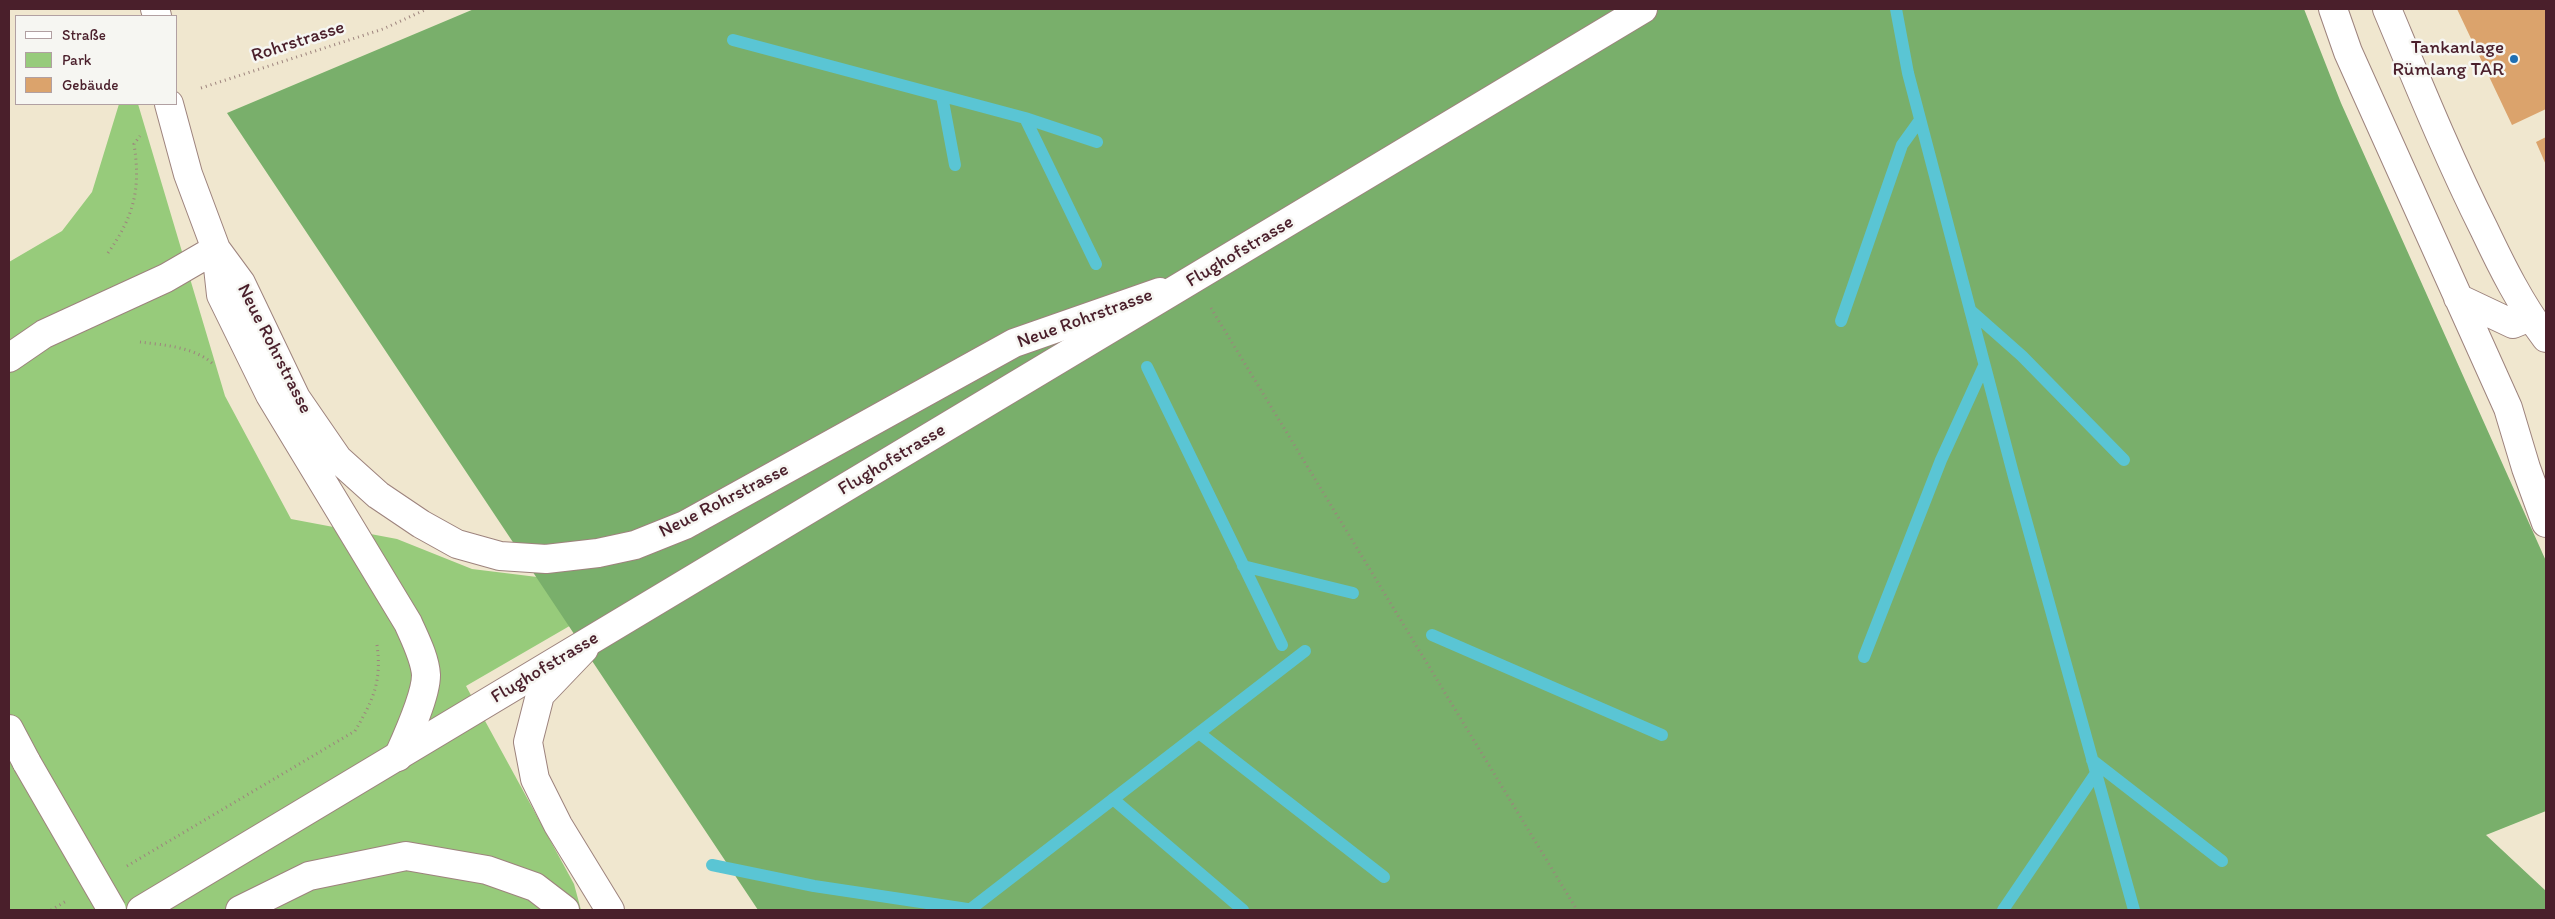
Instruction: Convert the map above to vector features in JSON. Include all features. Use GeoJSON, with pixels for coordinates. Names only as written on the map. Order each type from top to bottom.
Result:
{"type":"FeatureCollection","features":[{"type":"Feature","properties":{"kind":"street","name":"Flughofstrasse"},"geometry":{"type":"LineString","coordinates":[[141,910],[1643,9]]}},
{"type":"Feature","properties":{"kind":"street"},"geometry":{"type":"LineString","coordinates":[[2333,9],[2348,52],[2508,408],[2526,468],[2546,523]]}},
{"type":"Feature","properties":{"kind":"street"},"geometry":{"type":"LineString","coordinates":[[2387,9],[2454,168],[2538,328]]}},
{"type":"Feature","properties":{"kind":"street","name":"Neue Rohrstrasse"},"geometry":{"type":"LineString","coordinates":[[169,105],[188,174],[216,249],[221,295],[270,395],[402,615],[418,645],[426,676],[416,717],[398,757]]}},
{"type":"Feature","properties":{"kind":"street","name":"Neue Rohrstrasse"},"geometry":{"type":"LineString","coordinates":[[216,249],[241,283],[296,398],[338,459],[378,495],[420,524],[457,544],[500,556],[546,559],[598,553],[635,545],[685,525],[1014,343],[1194,280]]}},
{"type":"Feature","properties":{"kind":"street"},"geometry":{"type":"LineString","coordinates":[[9,358],[44,334],[166,278],[216,249]]}},
{"type":"Feature","properties":{"kind":"street"},"geometry":{"type":"LineString","coordinates":[[2458,298],[2513,324],[2538,328]]}},
{"type":"Feature","properties":{"kind":"street"},"geometry":{"type":"LineString","coordinates":[[592,640],[540,695],[528,742],[535,779],[558,825],[610,910]]}},
{"type":"Feature","properties":{"kind":"street"},"geometry":{"type":"LineString","coordinates":[[9,729],[112,910]]}},
{"type":"Feature","properties":{"kind":"street"},"geometry":{"type":"LineString","coordinates":[[240,910],[309,876],[406,856],[487,870],[536,887],[565,910]]}},
{"type":"Feature","properties":{"kind":"path","name":"Rohrstrasse"},"geometry":{"type":"LineString","coordinates":[[198,89],[383,29],[427,9]]}},
{"type":"Feature","properties":{"kind":"path"},"geometry":{"type":"LineString","coordinates":[[108,253],[130,216],[136,195],[138,170],[134,144]]}},
{"type":"Feature","properties":{"kind":"path"},"geometry":{"type":"LineString","coordinates":[[1194,280],[1577,910]]}},
{"type":"Feature","properties":{"kind":"path"},"geometry":{"type":"LineString","coordinates":[[140,342],[175,346],[209,360],[215,366]]}},
{"type":"Feature","properties":{"kind":"path"},"geometry":{"type":"LineString","coordinates":[[118,871],[355,731],[372,702],[380,669],[377,643]]}},
{"type":"Feature","properties":{"kind":"path"},"geometry":{"type":"LineString","coordinates":[[51,910],[76,896]]}},
{"type":"Feature","properties":{"kind":"green space"},"geometry":{"type":"Polygon","coordinates":[[[474,9],[2304,9],[2341,103],[2546,561],[2546,811],[2486,835],[2546,891],[2546,910],[758,910],[227,113],[474,9]]]}},
{"type":"Feature","properties":{"kind":"green space"},"geometry":{"type":"Polygon","coordinates":[[[119,105],[138,105],[225,396],[291,519],[397,539],[472,569],[578,582],[642,584],[466,686],[574,884],[581,910],[9,910],[9,262],[62,231],[92,192],[119,105]]]}},
{"type":"Feature","properties":{"kind":"building","name":"Tankanlage Rümlang TAR"},"geometry":{"type":"Polygon","coordinates":[[[2457,9],[2546,9],[2546,109],[2512,125],[2457,9]]]}},
{"type":"Feature","properties":{"kind":"building"},"geometry":{"type":"Polygon","coordinates":[[[2546,137],[2546,165],[2536,142],[2546,137]]]}},
{"type":"Feature","properties":{"kind":"waterway"},"geometry":{"type":"LineString","coordinates":[[1896,9],[1908,73],[2014,477],[2134,910]]}},
{"type":"Feature","properties":{"kind":"waterway"},"geometry":{"type":"LineString","coordinates":[[733,40],[1025,118],[1097,142]]}},
{"type":"Feature","properties":{"kind":"waterway"},"geometry":{"type":"LineString","coordinates":[[942,96],[955,165]]}},
{"type":"Feature","properties":{"kind":"waterway"},"geometry":{"type":"LineString","coordinates":[[1025,118],[1096,264]]}},
{"type":"Feature","properties":{"kind":"waterway"},"geometry":{"type":"LineString","coordinates":[[1841,321],[1902,145],[1920,120]]}},
{"type":"Feature","properties":{"kind":"waterway"},"geometry":{"type":"LineString","coordinates":[[1970,310],[2022,356],[2124,460]]}},
{"type":"Feature","properties":{"kind":"waterway"},"geometry":{"type":"LineString","coordinates":[[1864,657],[1941,460],[1984,366]]}},
{"type":"Feature","properties":{"kind":"waterway"},"geometry":{"type":"LineString","coordinates":[[1147,367],[1282,645]]}},
{"type":"Feature","properties":{"kind":"waterway"},"geometry":{"type":"LineString","coordinates":[[1243,566],[1353,593]]}},
{"type":"Feature","properties":{"kind":"waterway"},"geometry":{"type":"LineString","coordinates":[[1432,635],[1662,735]]}},
{"type":"Feature","properties":{"kind":"waterway"},"geometry":{"type":"LineString","coordinates":[[972,908],[1305,651]]}},
{"type":"Feature","properties":{"kind":"waterway"},"geometry":{"type":"LineString","coordinates":[[1199,733],[1384,877]]}},
{"type":"Feature","properties":{"kind":"waterway"},"geometry":{"type":"LineString","coordinates":[[2092,760],[2222,861]]}},
{"type":"Feature","properties":{"kind":"waterway"},"geometry":{"type":"LineString","coordinates":[[2003,910],[2096,773]]}},
{"type":"Feature","properties":{"kind":"waterway"},"geometry":{"type":"LineString","coordinates":[[1113,799],[1243,910]]}},
{"type":"Feature","properties":{"kind":"waterway"},"geometry":{"type":"LineString","coordinates":[[712,865],[814,886],[974,910]]}},
{"type":"Feature","properties":{"kind":"place","name":"Tankanlage Rümlang TAR"},"geometry":{"type":"Point","coordinates":[2514,59]}}]}
